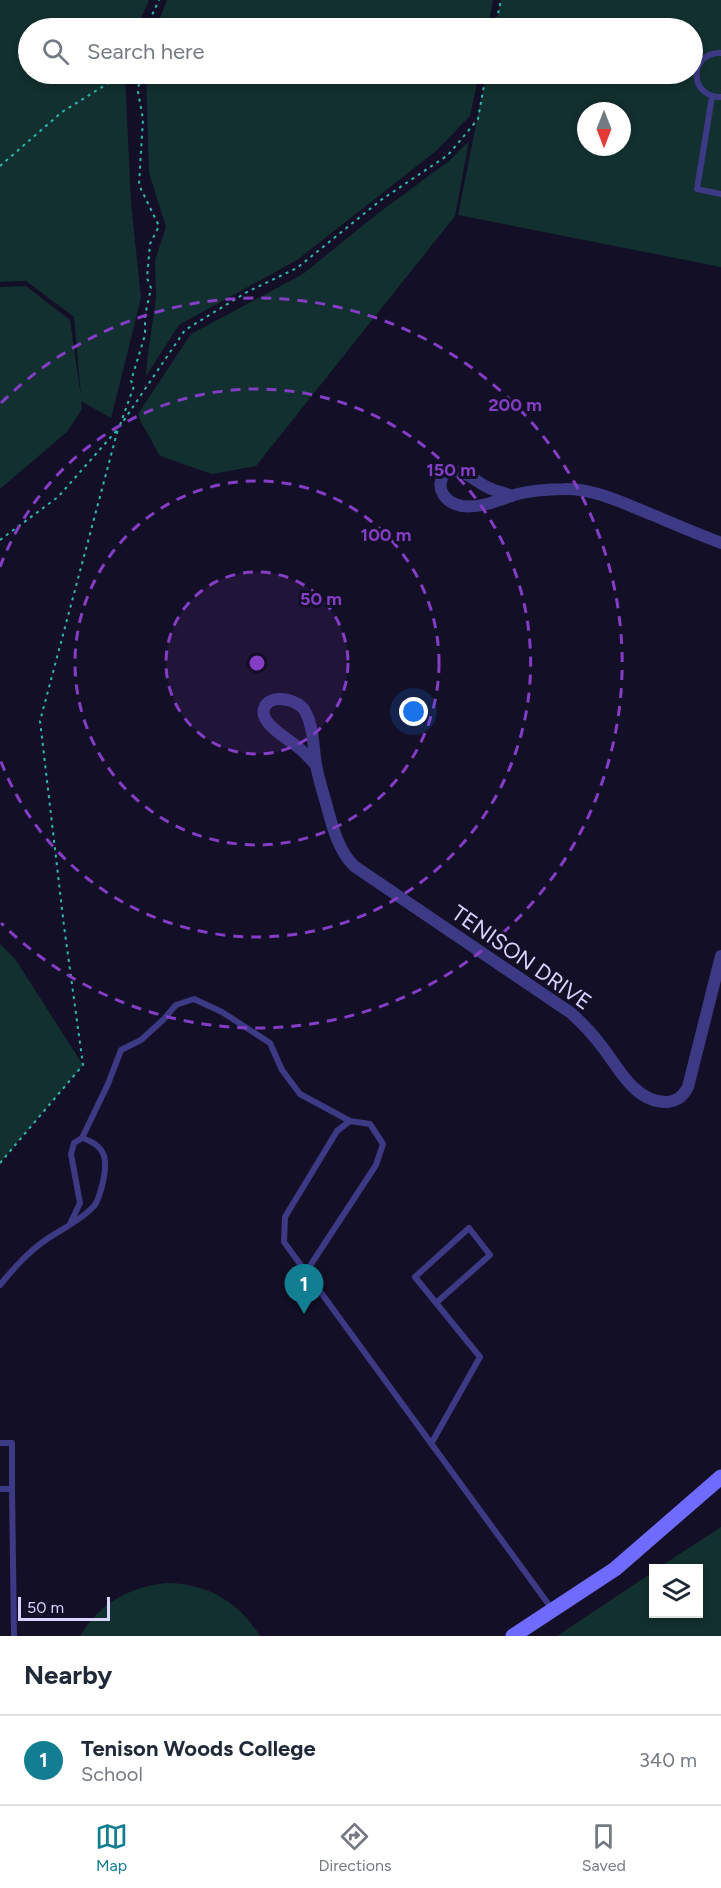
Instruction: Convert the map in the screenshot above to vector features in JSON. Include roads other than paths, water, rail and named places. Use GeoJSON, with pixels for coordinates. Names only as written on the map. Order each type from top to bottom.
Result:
{"type":"FeatureCollection","features":[{"type":"Feature","properties":{"kind":"main road"},"geometry":{"type":"LineString","coordinates":[[513,1636],[615,1569],[721,1477]]}},
{"type":"Feature","properties":{"kind":"street"},"geometry":{"type":"LineString","coordinates":[[512,496],[489,488],[461,471],[445,473],[440,481],[444,496],[449,501],[463,506],[491,504],[512,496],[567,489],[586,492],[617,501],[721,543]]}},
{"type":"Feature","properties":{"kind":"street","name":"TENISON DRIVE"},"geometry":{"type":"LineString","coordinates":[[316,765],[267,722],[264,713],[267,704],[272,700],[285,700],[302,707],[311,728],[316,765],[333,829],[346,858],[354,866],[571,1013],[589,1030],[635,1089],[649,1099],[663,1102],[674,1101],[683,1095],[688,1086],[721,957]]}},
{"type":"Feature","properties":{"kind":"lane"},"geometry":{"type":"LineString","coordinates":[[703,59],[708,55],[721,53]]}},
{"type":"Feature","properties":{"kind":"lane"},"geometry":{"type":"LineString","coordinates":[[699,84],[700,88],[712,97],[721,97]]}},
{"type":"Feature","properties":{"kind":"lane"},"geometry":{"type":"LineString","coordinates":[[712,97],[697,189],[721,194]]}},
{"type":"Feature","properties":{"kind":"lane"},"geometry":{"type":"LineString","coordinates":[[70,1224],[80,1203],[71,1154],[74,1143],[82,1138],[122,1050],[141,1040],[176,1005],[194,999],[222,1012],[270,1043],[282,1070],[300,1094],[350,1121],[370,1124],[383,1144],[376,1165],[306,1272]]}},
{"type":"Feature","properties":{"kind":"lane"},"geometry":{"type":"LineString","coordinates":[[350,1121],[337,1131],[285,1217],[284,1242],[552,1609]]}},
{"type":"Feature","properties":{"kind":"lane"},"geometry":{"type":"LineString","coordinates":[[0,1285],[19,1262],[44,1241],[95,1206],[106,1169],[104,1152],[94,1142],[82,1138]]}},
{"type":"Feature","properties":{"kind":"lane"},"geometry":{"type":"LineString","coordinates":[[431,1444],[480,1357],[436,1303],[415,1277],[469,1228],[490,1255],[436,1303]]}},
{"type":"Feature","properties":{"kind":"lane"},"geometry":{"type":"LineString","coordinates":[[0,1443],[12,1443],[14,1636]]}},
{"type":"Feature","properties":{"kind":"lane"},"geometry":{"type":"LineString","coordinates":[[0,1489],[12,1489]]}},
{"type":"Feature","properties":{"kind":"place","name":"Tenison Woods College"},"geometry":{"type":"Point","coordinates":[304,1314]}}]}
